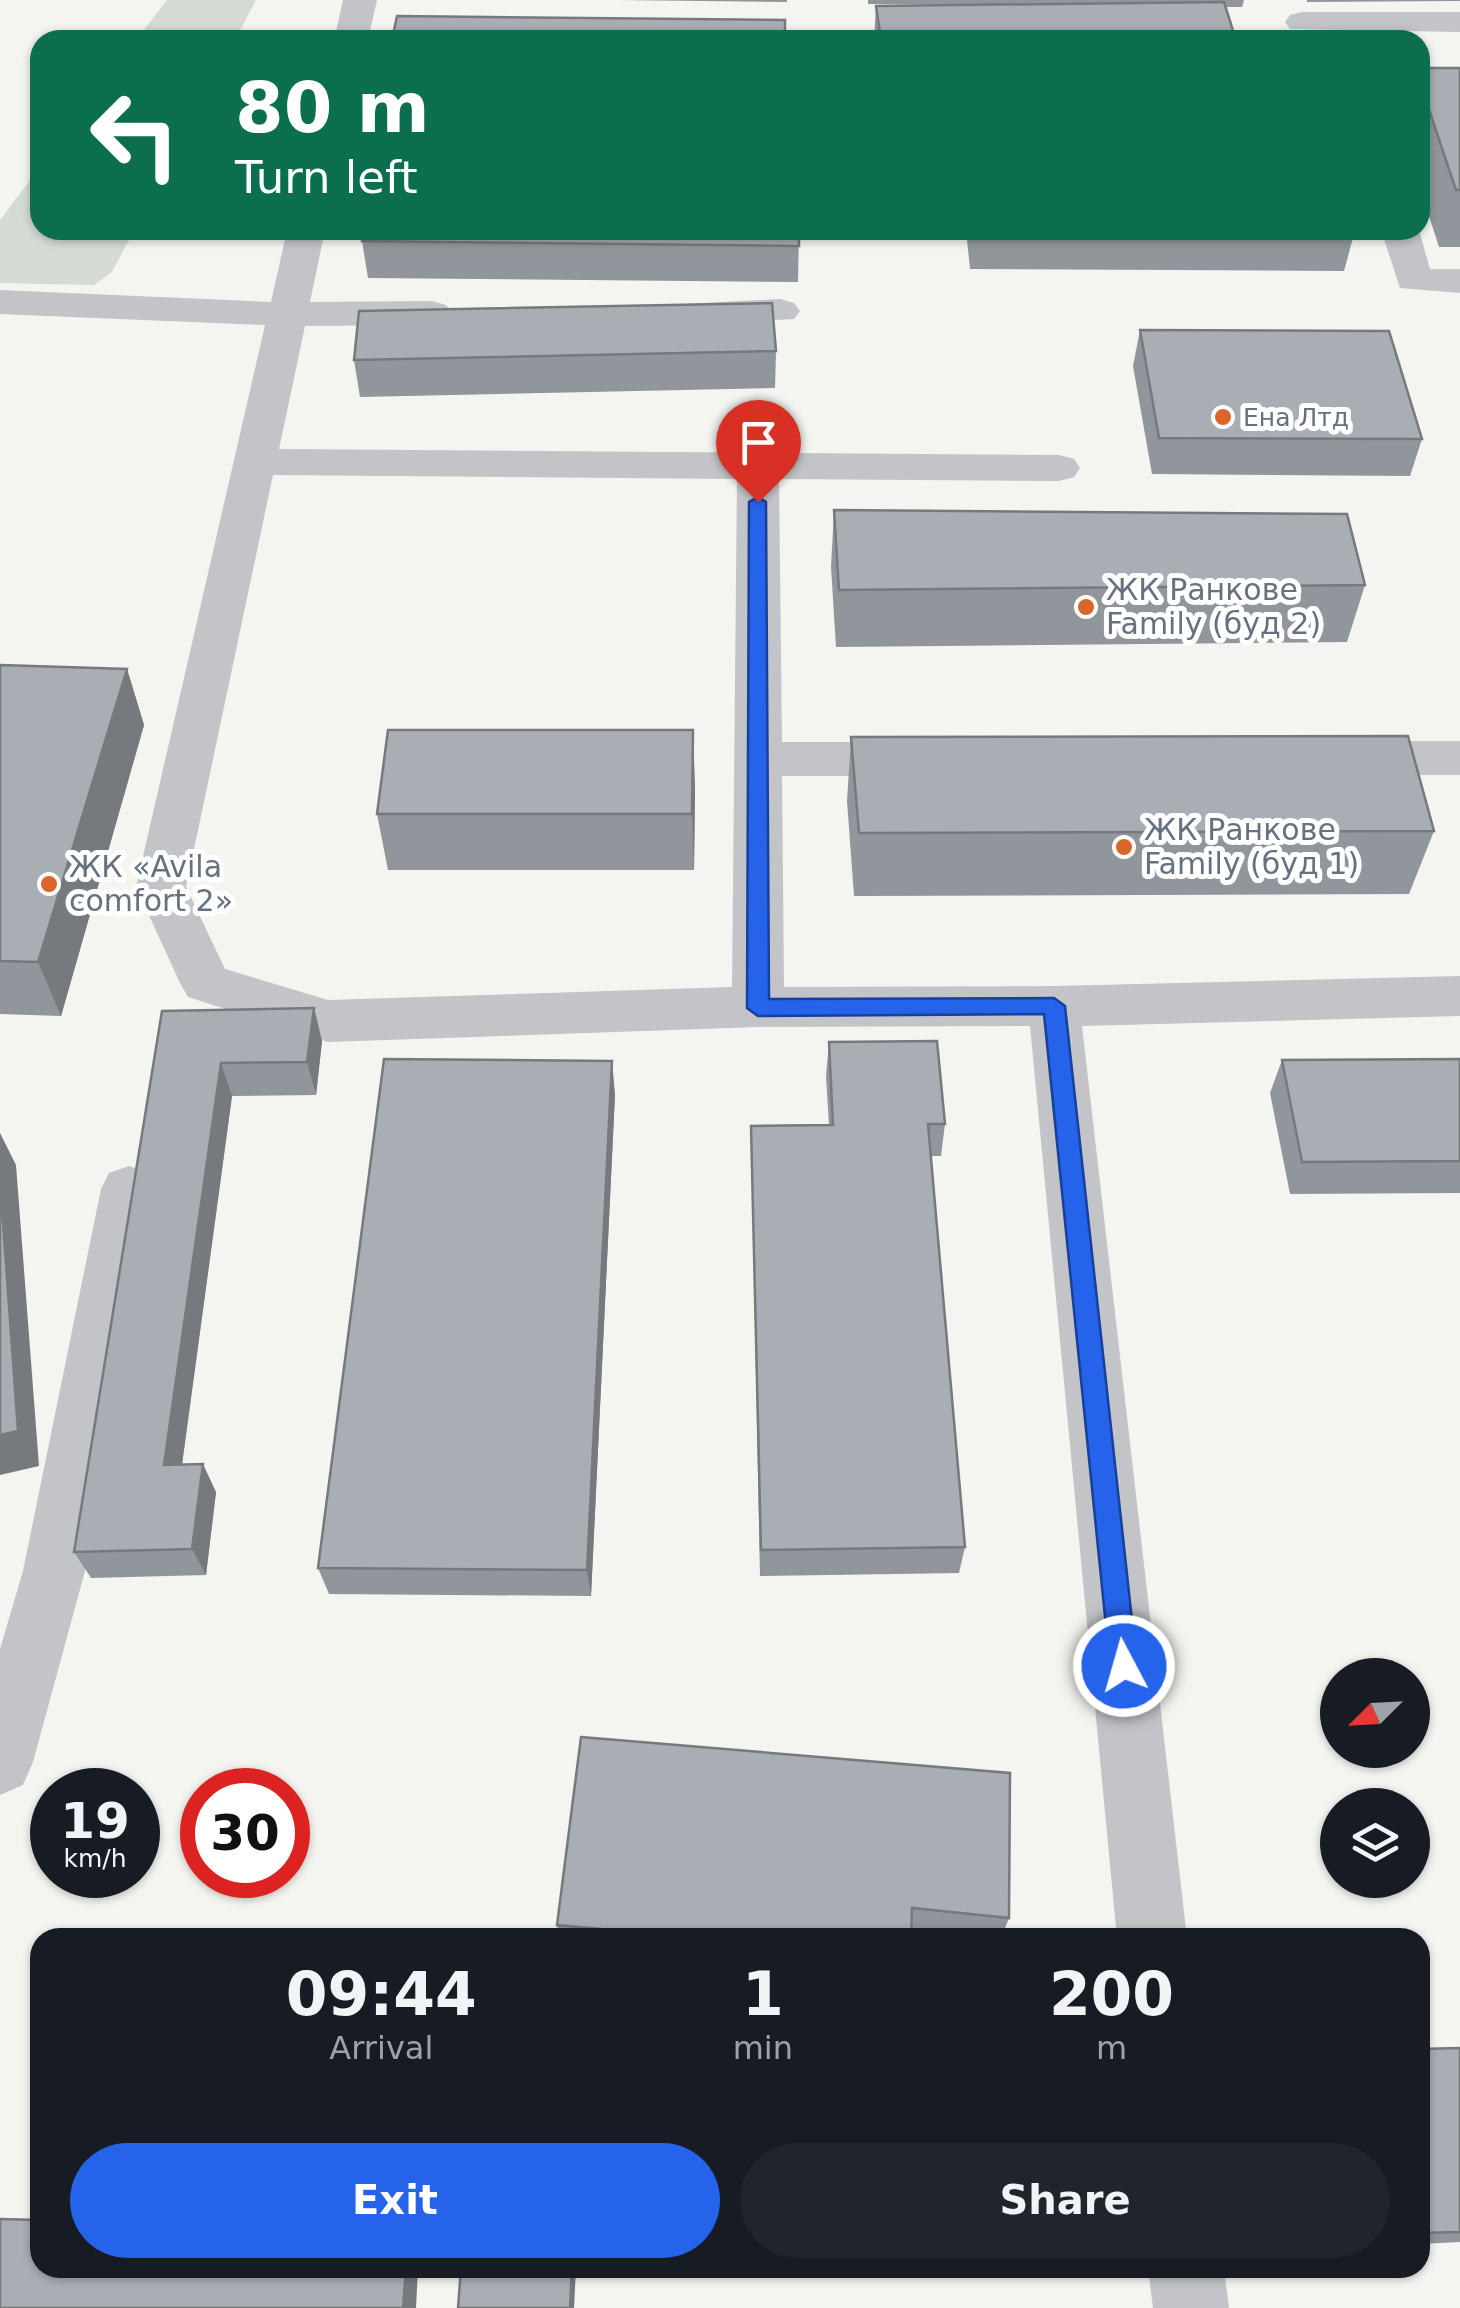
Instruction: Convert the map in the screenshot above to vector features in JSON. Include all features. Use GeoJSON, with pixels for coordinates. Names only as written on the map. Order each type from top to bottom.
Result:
{"type":"FeatureCollection","features":[{"type":"Feature","properties":{"kind":"street"},"geometry":{"type":"LineString","coordinates":[[353,30],[360,0]]}},
{"type":"Feature","properties":{"kind":"street"},"geometry":{"type":"LineString","coordinates":[[1302,21],[1460,22]]}},
{"type":"Feature","properties":{"kind":"street"},"geometry":{"type":"LineString","coordinates":[[304,240],[161,887],[206,983],[328,1021],[758,1008],[1054,1006],[1460,996]]}},
{"type":"Feature","properties":{"kind":"street"},"geometry":{"type":"LineString","coordinates":[[1403,240],[1414,280],[1460,281]]}},
{"type":"Feature","properties":{"kind":"street"},"geometry":{"type":"LineString","coordinates":[[0,302],[286,314],[464,313]]}},
{"type":"Feature","properties":{"kind":"street"},"geometry":{"type":"LineString","coordinates":[[662,312],[780,311]]}},
{"type":"Feature","properties":{"kind":"street"},"geometry":{"type":"LineString","coordinates":[[252,462],[1058,468]]}},
{"type":"Feature","properties":{"kind":"street"},"geometry":{"type":"LineString","coordinates":[[758,466],[758,1008]]}},
{"type":"Feature","properties":{"kind":"street"},"geometry":{"type":"LineString","coordinates":[[1304,758],[1460,758]]}},
{"type":"Feature","properties":{"kind":"street"},"geometry":{"type":"LineString","coordinates":[[758,759],[972,759]]}},
{"type":"Feature","properties":{"kind":"street"},"geometry":{"type":"LineString","coordinates":[[1054,1006],[1151,1928]]}},
{"type":"Feature","properties":{"kind":"street"},"geometry":{"type":"LineString","coordinates":[[0,1762],[54,1571],[129,1189]]}},
{"type":"Feature","properties":{"kind":"street"},"geometry":{"type":"LineString","coordinates":[[1187,2278],[1191,2308]]}},
{"type":"Feature","properties":{"kind":"shaded area"},"geometry":{"type":"Polygon","coordinates":[[[167,0],[256,0],[240,30],[144,30],[167,0]]]}},
{"type":"Feature","properties":{"kind":"shaded area"},"geometry":{"type":"Polygon","coordinates":[[[30,180],[30,240],[129,240],[112,272],[94,285],[0,283],[0,220],[30,180]]]}},
{"type":"Feature","properties":{"kind":"building"},"geometry":{"type":"Polygon","coordinates":[[[1224,2],[1233,30],[880,30],[876,6],[1224,2]]]}},
{"type":"Feature","properties":{"kind":"building"},"geometry":{"type":"Polygon","coordinates":[[[397,16],[785,20],[785,30],[394,30],[397,16]]]}},
{"type":"Feature","properties":{"kind":"building"},"geometry":{"type":"Polygon","coordinates":[[[1430,68],[1460,68],[1460,190],[1456,190],[1430,113],[1430,68]]]}},
{"type":"Feature","properties":{"kind":"building"},"geometry":{"type":"Polygon","coordinates":[[[799,240],[799,246],[362,241],[799,240]]]}},
{"type":"Feature","properties":{"kind":"building"},"geometry":{"type":"Polygon","coordinates":[[[772,303],[776,351],[354,360],[359,311],[772,303]]]}},
{"type":"Feature","properties":{"kind":"building"},"geometry":{"type":"Polygon","coordinates":[[[1140,330],[1389,331],[1422,439],[1159,438],[1140,330]]]}},
{"type":"Feature","properties":{"kind":"building"},"geometry":{"type":"Polygon","coordinates":[[[834,510],[1347,514],[1365,585],[839,590],[834,510]]]}},
{"type":"Feature","properties":{"kind":"building"},"geometry":{"type":"Polygon","coordinates":[[[0,665],[127,669],[38,962],[0,961],[0,665]]]}},
{"type":"Feature","properties":{"kind":"building"},"geometry":{"type":"Polygon","coordinates":[[[388,730],[693,730],[692,814],[377,814],[388,730]]]}},
{"type":"Feature","properties":{"kind":"building"},"geometry":{"type":"Polygon","coordinates":[[[1408,736],[1434,831],[859,833],[851,737],[1408,736]]]}},
{"type":"Feature","properties":{"kind":"building"},"geometry":{"type":"Polygon","coordinates":[[[314,1008],[307,1062],[221,1063],[164,1465],[203,1464],[192,1549],[74,1552],[162,1011],[314,1008]]]}},
{"type":"Feature","properties":{"kind":"building"},"geometry":{"type":"Polygon","coordinates":[[[937,1041],[945,1124],[928,1124],[965,1547],[761,1550],[751,1126],[833,1125],[829,1042],[937,1041]]]}},
{"type":"Feature","properties":{"kind":"building"},"geometry":{"type":"Polygon","coordinates":[[[384,1059],[612,1061],[587,1570],[318,1568],[384,1059]]]}},
{"type":"Feature","properties":{"kind":"building"},"geometry":{"type":"Polygon","coordinates":[[[1460,1059],[1460,1161],[1302,1162],[1282,1060],[1460,1059]]]}},
{"type":"Feature","properties":{"kind":"building"},"geometry":{"type":"Polygon","coordinates":[[[0,1181],[18,1431],[0,1435],[0,1181]]]}},
{"type":"Feature","properties":{"kind":"building"},"geometry":{"type":"Polygon","coordinates":[[[581,1737],[1010,1773],[1009,1918],[912,1908],[911,1928],[557,1925],[581,1737]]]}},
{"type":"Feature","properties":{"kind":"building"},"geometry":{"type":"Polygon","coordinates":[[[1460,2048],[1460,2232],[1430,2233],[1430,2049],[1460,2048]]]}},
{"type":"Feature","properties":{"kind":"building"},"geometry":{"type":"Polygon","coordinates":[[[0,2219],[30,2220],[30,2278],[405,2278],[403,2308],[0,2308],[0,2219]]]}},
{"type":"Feature","properties":{"kind":"building"},"geometry":{"type":"Polygon","coordinates":[[[460,2278],[572,2278],[570,2308],[458,2308],[460,2278]]]}},
{"type":"Feature","properties":{"kind":"place","name":"Ена Лтд"},"geometry":{"type":"Point","coordinates":[1223,417]}},
{"type":"Feature","properties":{"kind":"place","name":"ЖК Ранкове Family (буд 2)"},"geometry":{"type":"Point","coordinates":[1086,607]}},
{"type":"Feature","properties":{"kind":"place","name":"ЖК Ранкове Family (буд 1)"},"geometry":{"type":"Point","coordinates":[1124,847]}},
{"type":"Feature","properties":{"kind":"place","name":"ЖК «Avila comfort 2»"},"geometry":{"type":"Point","coordinates":[49,884]}},
{"type":"Feature","properties":{"kind":"route"},"geometry":{"type":"LineString","coordinates":[[758,502],[758,1008],[1054,1006],[1124,1666]]}}]}
